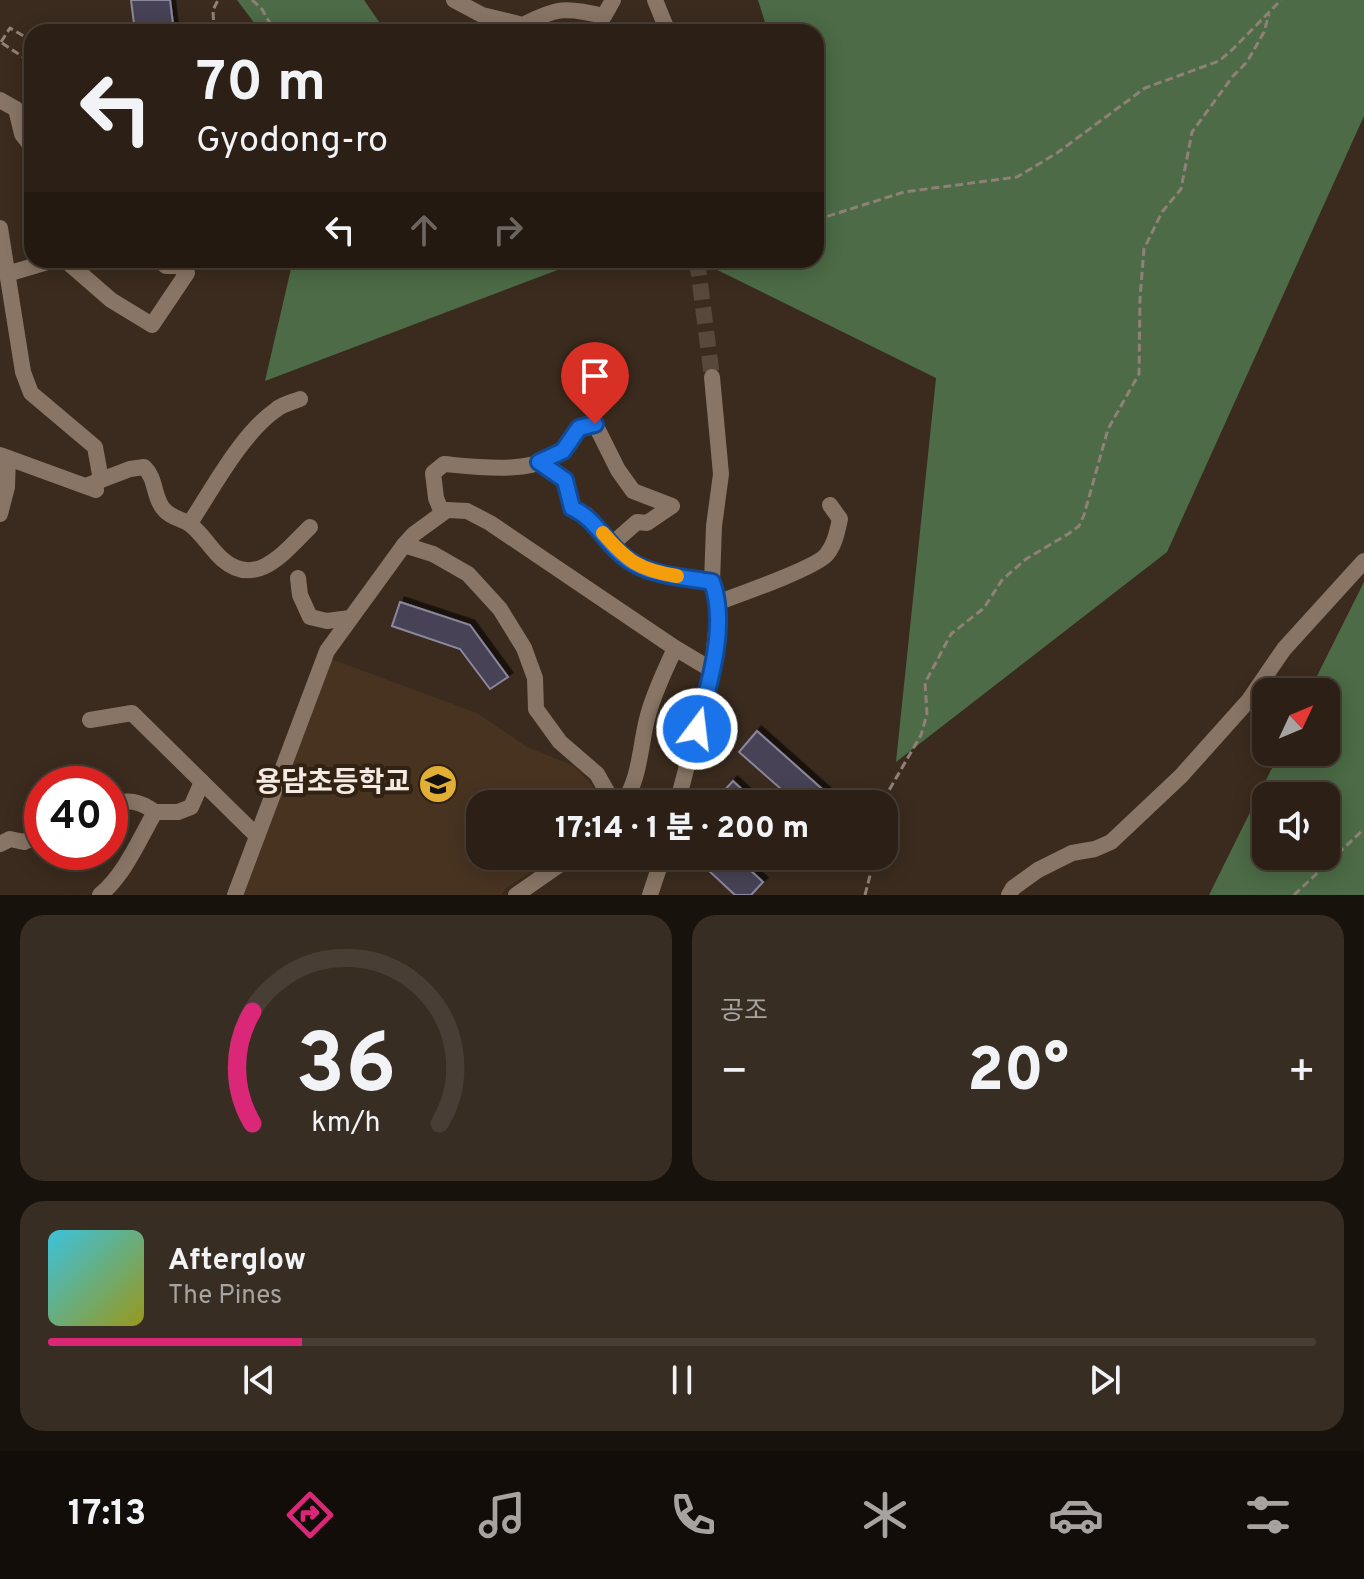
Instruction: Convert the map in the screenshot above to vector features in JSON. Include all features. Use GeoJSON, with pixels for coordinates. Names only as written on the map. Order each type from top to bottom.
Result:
{"type":"FeatureCollection","features":[{"type":"Feature","properties":{"kind":"street"},"geometry":{"type":"LineString","coordinates":[[454,0],[482,15],[519,24]]}},
{"type":"Feature","properties":{"kind":"street"},"geometry":{"type":"LineString","coordinates":[[525,24],[550,10],[578,10],[604,16],[613,0]]}},
{"type":"Feature","properties":{"kind":"street"},"geometry":{"type":"LineString","coordinates":[[655,0],[665,24]]}},
{"type":"Feature","properties":{"kind":"street"},"geometry":{"type":"LineString","coordinates":[[0,100],[16,109],[24,137]]}},
{"type":"Feature","properties":{"kind":"street"},"geometry":{"type":"LineString","coordinates":[[0,228],[23,372],[31,393],[95,447],[96,486]]}},
{"type":"Feature","properties":{"kind":"street"},"geometry":{"type":"LineString","coordinates":[[7,274],[27,268]]}},
{"type":"Feature","properties":{"kind":"street"},"geometry":{"type":"LineString","coordinates":[[74,268],[111,300],[152,325],[187,273],[181,268]]}},
{"type":"Feature","properties":{"kind":"street"},"geometry":{"type":"LineString","coordinates":[[681,790],[712,670],[719,602],[712,582],[714,526],[721,474],[712,377]]}},
{"type":"Feature","properties":{"kind":"street"},"geometry":{"type":"LineString","coordinates":[[190,523],[214,489],[222,468],[243,444],[277,408],[300,399]]}},
{"type":"Feature","properties":{"kind":"street"},"geometry":{"type":"LineString","coordinates":[[442,513],[436,498],[433,473],[444,464],[507,470],[539,462],[563,451],[579,428],[595,424],[618,470],[633,491],[672,506],[647,523],[637,522],[612,544]]}},
{"type":"Feature","properties":{"kind":"street"},"geometry":{"type":"LineString","coordinates":[[0,514],[7,487],[4,457],[96,486],[130,469],[144,467],[151,474],[161,505],[174,519],[190,523],[225,562],[244,570],[264,569],[310,527]]}},
{"type":"Feature","properties":{"kind":"street"},"geometry":{"type":"LineString","coordinates":[[539,462],[565,480],[572,508],[587,515],[626,559],[657,573],[712,582]]}},
{"type":"Feature","properties":{"kind":"street"},"geometry":{"type":"LineString","coordinates":[[719,602],[755,590],[826,557],[836,538],[840,519],[830,505]]}},
{"type":"Feature","properties":{"kind":"street"},"geometry":{"type":"LineString","coordinates":[[235,895],[327,651],[404,545],[447,510],[467,511],[490,523],[712,670]]}},
{"type":"Feature","properties":{"kind":"street"},"geometry":{"type":"LineString","coordinates":[[404,545],[433,554],[468,574],[500,609],[524,648],[535,678],[536,709],[560,742],[597,774],[606,790]]}},
{"type":"Feature","properties":{"kind":"street"},"geometry":{"type":"LineString","coordinates":[[1009,895],[1013,888],[1050,864],[1072,853],[1111,842],[1216,739],[1249,700],[1284,649],[1364,561]]}},
{"type":"Feature","properties":{"kind":"street"},"geometry":{"type":"LineString","coordinates":[[298,578],[300,595],[310,617],[327,621],[350,618]]}},
{"type":"Feature","properties":{"kind":"street"},"geometry":{"type":"LineString","coordinates":[[630,790],[647,718],[675,648]]}},
{"type":"Feature","properties":{"kind":"street"},"geometry":{"type":"LineString","coordinates":[[90,720],[132,713],[257,836]]}},
{"type":"Feature","properties":{"kind":"street"},"geometry":{"type":"LineString","coordinates":[[128,801],[143,803],[155,812],[178,812],[191,807],[202,782]]}},
{"type":"Feature","properties":{"kind":"street"},"geometry":{"type":"LineString","coordinates":[[100,895],[121,872],[155,812]]}},
{"type":"Feature","properties":{"kind":"street"},"geometry":{"type":"LineString","coordinates":[[0,844],[10,839],[24,842]]}},
{"type":"Feature","properties":{"kind":"street"},"geometry":{"type":"LineString","coordinates":[[516,895],[552,870]]}},
{"type":"Feature","properties":{"kind":"street"},"geometry":{"type":"LineString","coordinates":[[650,895],[658,870]]}},
{"type":"Feature","properties":{"kind":"path"},"geometry":{"type":"LineString","coordinates":[[214,24],[213,10],[218,0]]}},
{"type":"Feature","properties":{"kind":"path"},"geometry":{"type":"LineString","coordinates":[[252,0],[262,9],[270,24]]}},
{"type":"Feature","properties":{"kind":"path"},"geometry":{"type":"LineString","coordinates":[[824,217],[904,192],[1017,177],[1057,153],[1145,88],[1219,61],[1281,0]]}},
{"type":"Feature","properties":{"kind":"path"},"geometry":{"type":"LineString","coordinates":[[889,790],[921,735],[927,714],[925,683],[951,634],[984,608],[1002,580],[1026,559],[1079,526],[1108,429],[1139,374],[1144,249],[1162,212],[1181,189],[1192,132],[1247,62],[1264,32],[1269,14]]}},
{"type":"Feature","properties":{"kind":"path"},"geometry":{"type":"LineString","coordinates":[[24,36],[10,28],[0,42],[24,58]]}},
{"type":"Feature","properties":{"kind":"path"},"geometry":{"type":"LineString","coordinates":[[1294,895],[1364,829]]}},
{"type":"Feature","properties":{"kind":"path"},"geometry":{"type":"LineString","coordinates":[[865,895],[871,870]]}},
{"type":"Feature","properties":{"kind":"shaded area","name":"용담초등학교"},"geometry":{"type":"Polygon","coordinates":[[[331,659],[477,713],[527,747],[574,766],[597,790],[466,790],[466,870],[534,870],[507,887],[501,895],[243,895],[331,659]]]}},
{"type":"Feature","properties":{"kind":"green space"},"geometry":{"type":"Polygon","coordinates":[[[237,0],[364,0],[380,24],[255,24],[237,0]]]}},
{"type":"Feature","properties":{"kind":"green space"},"geometry":{"type":"Polygon","coordinates":[[[758,0],[1364,0],[1364,116],[1167,552],[896,762],[936,378],[713,268],[824,268],[824,24],[766,24],[758,0]]]}},
{"type":"Feature","properties":{"kind":"green space"},"geometry":{"type":"Polygon","coordinates":[[[291,268],[563,268],[265,381],[291,268]]]}},
{"type":"Feature","properties":{"kind":"green space"},"geometry":{"type":"Polygon","coordinates":[[[1364,582],[1364,895],[1209,895],[1252,808],[1252,870],[1340,870],[1340,782],[1265,782],[1273,766],[1340,766],[1340,678],[1316,678],[1364,582]]]}},
{"type":"Feature","properties":{"kind":"building"},"geometry":{"type":"Polygon","coordinates":[[[131,0],[170,0],[173,24],[134,24],[131,0]]]}},
{"type":"Feature","properties":{"kind":"building"},"geometry":{"type":"Polygon","coordinates":[[[400,602],[470,625],[508,677],[490,689],[460,649],[392,626],[400,602]]]}},
{"type":"Feature","properties":{"kind":"building"},"geometry":{"type":"Polygon","coordinates":[[[757,731],[823,790],[782,790],[739,752],[757,731]]]}},
{"type":"Feature","properties":{"kind":"building"},"geometry":{"type":"Polygon","coordinates":[[[733,781],[743,790],[725,790],[733,781]]]}},
{"type":"Feature","properties":{"kind":"building"},"geometry":{"type":"Polygon","coordinates":[[[708,870],[750,870],[763,882],[751,895],[735,895],[708,870]]]}},
{"type":"Feature","properties":{"kind":"tunnel"},"geometry":{"type":"LineString","coordinates":[[698,268],[712,377]]}},
{"type":"Feature","properties":{"kind":"slow traffic"},"geometry":{"type":"LineString","coordinates":[[603,533],[626,559],[657,573],[677,576]]}},
{"type":"Feature","properties":{"kind":"place","name":"용담초등학교"},"geometry":{"type":"Point","coordinates":[438,784]}},
{"type":"Feature","properties":{"kind":"route"},"geometry":{"type":"LineString","coordinates":[[595,424],[579,428],[563,451],[539,462],[565,480],[572,508],[587,515],[626,559],[657,573],[712,582],[719,602],[712,670],[697,729]]}}]}
